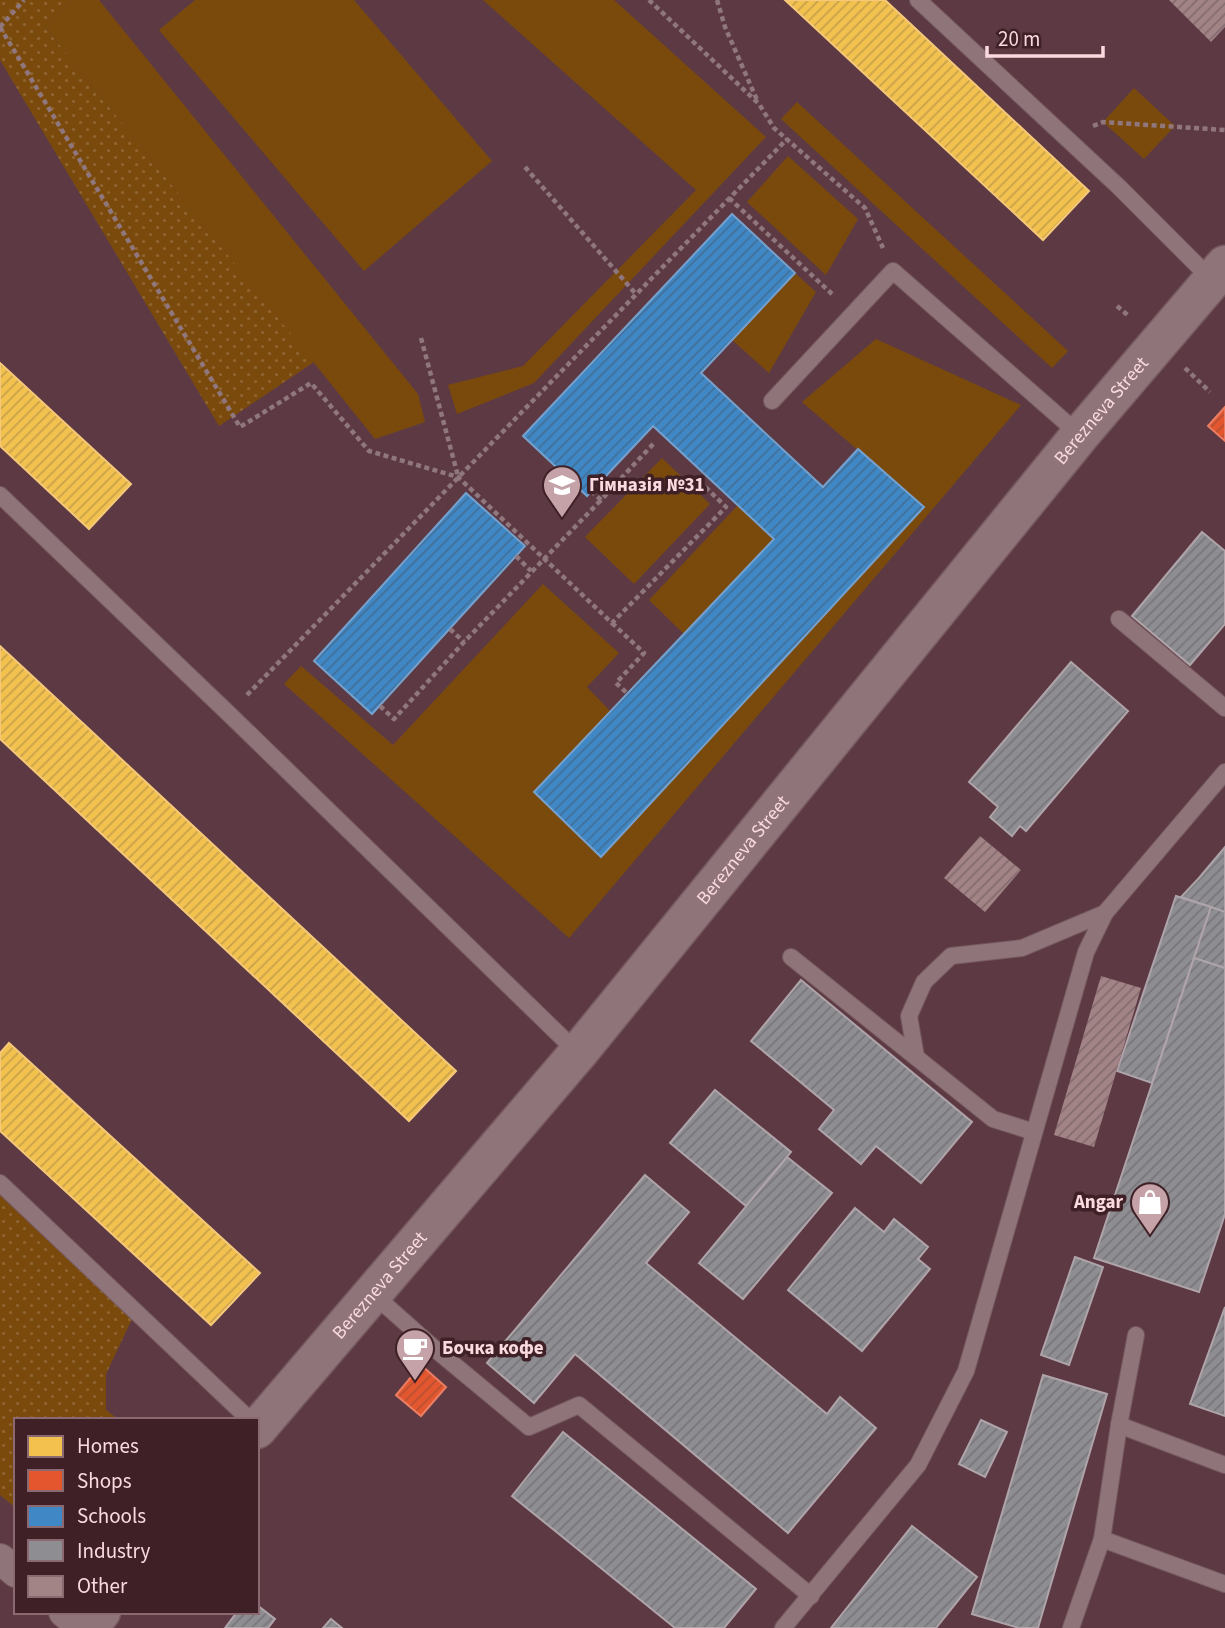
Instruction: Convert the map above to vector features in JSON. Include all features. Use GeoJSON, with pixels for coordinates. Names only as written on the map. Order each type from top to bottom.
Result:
{"type":"FeatureCollection","features":[{"type":"Feature","properties":{"kind":"street","name":"Berezneva Street"},"geometry":{"type":"LineString","coordinates":[[259,1423],[373,1294],[578,1053],[1080,435],[1221,278]]}},
{"type":"Feature","properties":{"kind":"street"},"geometry":{"type":"LineString","coordinates":[[0,1559],[14,1570]]}},
{"type":"Feature","properties":{"kind":"street"},"geometry":{"type":"LineString","coordinates":[[67,1614],[85,1628],[99,1614]]}},
{"type":"Feature","properties":{"kind":"lane"},"geometry":{"type":"LineString","coordinates":[[918,0],[1066,139],[1221,278]]}},
{"type":"Feature","properties":{"kind":"lane"},"geometry":{"type":"LineString","coordinates":[[772,401],[893,271],[1080,435]]}},
{"type":"Feature","properties":{"kind":"lane"},"geometry":{"type":"LineString","coordinates":[[0,495],[229,713],[578,1053]]}},
{"type":"Feature","properties":{"kind":"lane"},"geometry":{"type":"LineString","coordinates":[[1119,619],[1225,708]]}},
{"type":"Feature","properties":{"kind":"lane"},"geometry":{"type":"LineString","coordinates":[[783,1628],[918,1465],[966,1371],[1086,952],[1105,913],[1225,772]]}},
{"type":"Feature","properties":{"kind":"lane"},"geometry":{"type":"LineString","coordinates":[[916,1057],[909,1016],[924,982],[951,956],[1022,948],[1105,913]]}},
{"type":"Feature","properties":{"kind":"lane"},"geometry":{"type":"LineString","coordinates":[[791,957],[993,1119],[1034,1132]]}},
{"type":"Feature","properties":{"kind":"lane"},"geometry":{"type":"LineString","coordinates":[[0,1183],[248,1418]]}},
{"type":"Feature","properties":{"kind":"lane"},"geometry":{"type":"LineString","coordinates":[[373,1294],[529,1427],[579,1405],[811,1596]]}},
{"type":"Feature","properties":{"kind":"lane"},"geometry":{"type":"LineString","coordinates":[[1071,1628],[1102,1539],[1136,1335]]}},
{"type":"Feature","properties":{"kind":"lane"},"geometry":{"type":"LineString","coordinates":[[1119,1425],[1225,1465]]}},
{"type":"Feature","properties":{"kind":"lane"},"geometry":{"type":"LineString","coordinates":[[1102,1539],[1225,1584]]}},
{"type":"Feature","properties":{"kind":"path"},"geometry":{"type":"LineString","coordinates":[[24,0],[0,27],[240,427],[312,383],[369,452],[458,477],[644,653],[616,683],[628,694]]}},
{"type":"Feature","properties":{"kind":"path"},"geometry":{"type":"LineString","coordinates":[[649,0],[759,104]]}},
{"type":"Feature","properties":{"kind":"path"},"geometry":{"type":"LineString","coordinates":[[717,0],[725,27],[759,104],[774,128],[865,208],[893,271]]}},
{"type":"Feature","properties":{"kind":"path"},"geometry":{"type":"LineString","coordinates":[[1066,139],[1103,122],[1225,130]]}},
{"type":"Feature","properties":{"kind":"path"},"geometry":{"type":"LineString","coordinates":[[229,713],[787,139]]}},
{"type":"Feature","properties":{"kind":"path"},"geometry":{"type":"LineString","coordinates":[[526,167],[635,293]]}},
{"type":"Feature","properties":{"kind":"path"},"geometry":{"type":"LineString","coordinates":[[729,198],[854,314]]}},
{"type":"Feature","properties":{"kind":"path"},"geometry":{"type":"LineString","coordinates":[[421,338],[458,477]]}},
{"type":"Feature","properties":{"kind":"path"},"geometry":{"type":"LineString","coordinates":[[380,706],[394,719],[655,442]]}},
{"type":"Feature","properties":{"kind":"path"},"geometry":{"type":"LineString","coordinates":[[611,623],[726,507],[698,479],[704,473]]}},
{"type":"Feature","properties":{"kind":"path"},"geometry":{"type":"LineString","coordinates":[[592,491],[601,500]]}},
{"type":"Feature","properties":{"kind":"path"},"geometry":{"type":"LineString","coordinates":[[516,556],[531,571]]}},
{"type":"Feature","properties":{"kind":"path"},"geometry":{"type":"LineString","coordinates":[[450,629],[464,642]]}},
{"type":"Feature","properties":{"kind":"shaded area"},"geometry":{"type":"Polygon","coordinates":[[[0,0],[72,0],[46,28],[314,362],[219,426],[0,60],[0,0]]]}},
{"type":"Feature","properties":{"kind":"shaded area"},"geometry":{"type":"Polygon","coordinates":[[[72,0],[99,0],[418,394],[425,422],[375,439],[46,28],[72,0]]]}},
{"type":"Feature","properties":{"kind":"shaded area"},"geometry":{"type":"Polygon","coordinates":[[[195,0],[354,0],[492,161],[364,271],[159,30],[195,0]]]}},
{"type":"Feature","properties":{"kind":"shaded area"},"geometry":{"type":"Polygon","coordinates":[[[483,0],[614,0],[766,137],[534,383],[457,414],[448,385],[523,366],[696,190],[483,0]]]}},
{"type":"Feature","properties":{"kind":"shaded area"},"geometry":{"type":"Polygon","coordinates":[[[1134,88],[1175,126],[1144,159],[1103,122],[1134,88]]]}},
{"type":"Feature","properties":{"kind":"shaded area"},"geometry":{"type":"Polygon","coordinates":[[[797,102],[1068,351],[1052,368],[781,119],[797,102]]]}},
{"type":"Feature","properties":{"kind":"shaded area"},"geometry":{"type":"Polygon","coordinates":[[[788,156],[858,219],[826,275],[747,202],[788,156]]]}},
{"type":"Feature","properties":{"kind":"shaded area"},"geometry":{"type":"Polygon","coordinates":[[[795,273],[816,292],[769,373],[732,340],[795,273]]]}},
{"type":"Feature","properties":{"kind":"shaded area"},"geometry":{"type":"Polygon","coordinates":[[[876,339],[1021,405],[569,938],[284,684],[301,666],[393,745],[543,584],[619,653],[587,687],[611,712],[534,792],[601,857],[924,507],[802,402],[876,339]]]}},
{"type":"Feature","properties":{"kind":"shaded area"},"geometry":{"type":"Polygon","coordinates":[[[662,458],[710,504],[634,584],[585,537],[662,458]]]}},
{"type":"Feature","properties":{"kind":"shaded area"},"geometry":{"type":"Polygon","coordinates":[[[738,505],[774,539],[684,634],[649,600],[738,505]]]}},
{"type":"Feature","properties":{"kind":"shaded area"},"geometry":{"type":"Polygon","coordinates":[[[0,1194],[132,1319],[106,1374],[106,1410],[116,1418],[14,1418],[14,1506],[0,1495],[0,1194]]]}},
{"type":"Feature","properties":{"kind":"building: Homes"},"geometry":{"type":"Polygon","coordinates":[[[785,0],[885,0],[1089,191],[1043,240],[785,0]]]}},
{"type":"Feature","properties":{"kind":"building: Homes"},"geometry":{"type":"Polygon","coordinates":[[[0,363],[131,484],[89,529],[0,446],[0,363]]]}},
{"type":"Feature","properties":{"kind":"building: Homes"},"geometry":{"type":"Polygon","coordinates":[[[0,646],[456,1071],[409,1121],[0,739],[0,646]]]}},
{"type":"Feature","properties":{"kind":"building: Homes"},"geometry":{"type":"Polygon","coordinates":[[[9,1043],[260,1273],[211,1325],[0,1131],[0,1053],[9,1043]]]}},
{"type":"Feature","properties":{"kind":"building: Shops"},"geometry":{"type":"Polygon","coordinates":[[[1225,407],[1225,441],[1208,426],[1225,407]]]}},
{"type":"Feature","properties":{"kind":"building: Shops"},"geometry":{"type":"Polygon","coordinates":[[[421,1365],[446,1387],[421,1416],[396,1395],[421,1365]]]}},
{"type":"Feature","properties":{"kind":"building: Schools"},"geometry":{"type":"Polygon","coordinates":[[[732,214],[795,273],[701,373],[823,487],[858,449],[924,507],[601,857],[534,792],[774,539],[653,426],[587,496],[523,436],[732,214]]]}},
{"type":"Feature","properties":{"kind":"building: Schools"},"geometry":{"type":"Polygon","coordinates":[[[466,493],[525,546],[372,714],[314,661],[466,493]]]}},
{"type":"Feature","properties":{"kind":"building: Industry"},"geometry":{"type":"Polygon","coordinates":[[[1202,532],[1225,551],[1225,624],[1190,665],[1132,616],[1202,532]]]}},
{"type":"Feature","properties":{"kind":"building: Industry"},"geometry":{"type":"Polygon","coordinates":[[[1071,662],[1128,711],[1026,831],[1020,826],[1012,836],[990,817],[998,807],[969,782],[1071,662]]]}},
{"type":"Feature","properties":{"kind":"building: Industry"},"geometry":{"type":"Polygon","coordinates":[[[1225,847],[1225,912],[1181,897],[1199,878],[1225,847]]]}},
{"type":"Feature","properties":{"kind":"building: Industry"},"geometry":{"type":"Polygon","coordinates":[[[1176,896],[1211,907],[1152,1083],[1117,1071],[1176,896]]]}},
{"type":"Feature","properties":{"kind":"building: Industry"},"geometry":{"type":"Polygon","coordinates":[[[1211,907],[1225,912],[1225,968],[1194,958],[1211,907]]]}},
{"type":"Feature","properties":{"kind":"building: Industry"},"geometry":{"type":"Polygon","coordinates":[[[1194,958],[1225,968],[1225,1214],[1199,1292],[1094,1258],[1194,958]]]}},
{"type":"Feature","properties":{"kind":"building: Industry"},"geometry":{"type":"Polygon","coordinates":[[[801,980],[972,1122],[921,1183],[876,1146],[861,1164],[819,1129],[834,1110],[751,1041],[801,980]]]}},
{"type":"Feature","properties":{"kind":"building: Industry"},"geometry":{"type":"Polygon","coordinates":[[[715,1090],[791,1152],[746,1206],[670,1143],[715,1090]]]}},
{"type":"Feature","properties":{"kind":"building: Industry"},"geometry":{"type":"Polygon","coordinates":[[[787,1157],[832,1193],[743,1299],[699,1263],[787,1157]]]}},
{"type":"Feature","properties":{"kind":"building: Industry"},"geometry":{"type":"Polygon","coordinates":[[[645,1175],[689,1212],[646,1263],[827,1414],[840,1397],[876,1428],[788,1533],[575,1354],[534,1403],[487,1363],[645,1175]]]}},
{"type":"Feature","properties":{"kind":"building: Industry"},"geometry":{"type":"Polygon","coordinates":[[[855,1208],[884,1232],[894,1219],[928,1247],[918,1259],[930,1269],[862,1351],[788,1290],[855,1208]]]}},
{"type":"Feature","properties":{"kind":"building: Industry"},"geometry":{"type":"Polygon","coordinates":[[[1075,1257],[1103,1267],[1069,1365],[1041,1355],[1075,1257]]]}},
{"type":"Feature","properties":{"kind":"building: Industry"},"geometry":{"type":"Polygon","coordinates":[[[1225,1307],[1225,1416],[1190,1404],[1225,1307]]]}},
{"type":"Feature","properties":{"kind":"building: Industry"},"geometry":{"type":"Polygon","coordinates":[[[1043,1375],[1107,1394],[1038,1628],[1019,1628],[972,1614],[1043,1375]]]}},
{"type":"Feature","properties":{"kind":"building: Industry"},"geometry":{"type":"Polygon","coordinates":[[[981,1420],[1007,1432],[985,1477],[959,1464],[981,1420]]]}},
{"type":"Feature","properties":{"kind":"building: Industry"},"geometry":{"type":"Polygon","coordinates":[[[563,1432],[756,1589],[724,1628],[675,1628],[512,1496],[563,1432]]]}},
{"type":"Feature","properties":{"kind":"building: Industry"},"geometry":{"type":"Polygon","coordinates":[[[912,1526],[977,1577],[936,1628],[831,1628],[912,1526]]]}},
{"type":"Feature","properties":{"kind":"building: Industry"},"geometry":{"type":"Polygon","coordinates":[[[259,1607],[275,1619],[268,1628],[225,1628],[236,1614],[259,1614],[259,1607]]]}},
{"type":"Feature","properties":{"kind":"building: Industry"},"geometry":{"type":"Polygon","coordinates":[[[331,1619],[342,1628],[323,1628],[331,1619]]]}},
{"type":"Feature","properties":{"kind":"building: Other"},"geometry":{"type":"Polygon","coordinates":[[[1169,0],[1225,0],[1225,27],[1211,42],[1169,0]]]}},
{"type":"Feature","properties":{"kind":"building: Other"},"geometry":{"type":"Polygon","coordinates":[[[980,836],[1021,870],[985,912],[944,878],[980,836]]]}},
{"type":"Feature","properties":{"kind":"building: Other"},"geometry":{"type":"Polygon","coordinates":[[[1101,976],[1141,988],[1094,1147],[1054,1135],[1101,976]]]}},
{"type":"Feature","properties":{"kind":"place","name":"Гімназія №31"},"geometry":{"type":"Point","coordinates":[562,519]}},
{"type":"Feature","properties":{"kind":"place","name":"Angar"},"geometry":{"type":"Point","coordinates":[1150,1236]}},
{"type":"Feature","properties":{"kind":"place","name":"Бочка кофе"},"geometry":{"type":"Point","coordinates":[415,1382]}}]}
